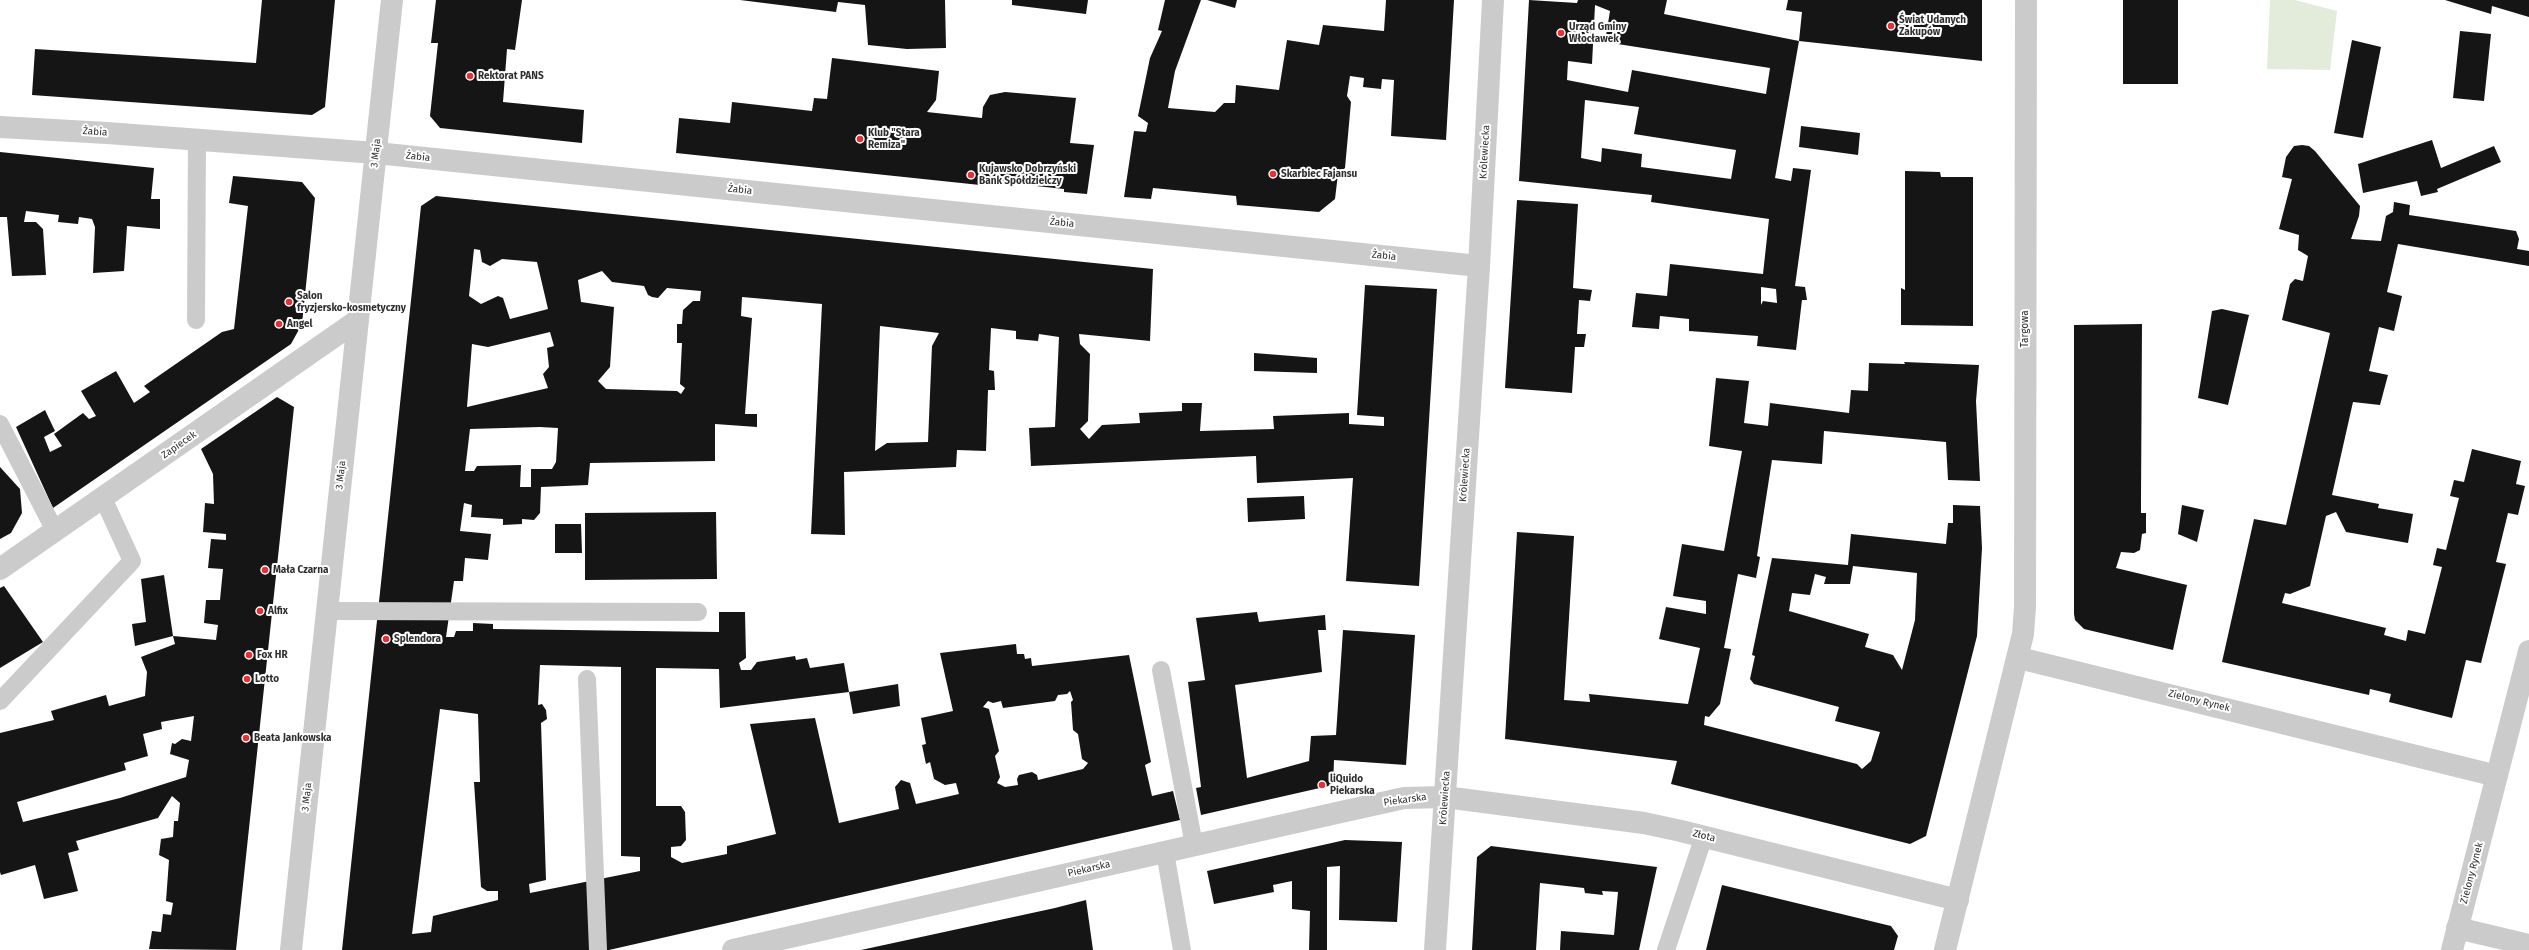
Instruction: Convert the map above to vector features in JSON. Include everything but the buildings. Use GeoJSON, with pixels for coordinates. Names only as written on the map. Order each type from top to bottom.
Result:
{"type":"FeatureCollection","features":[{"type":"Feature","properties":{"kind":"street","name":"3 Maja"},"geometry":{"type":"LineString","coordinates":[[291,950],[392,0]]}},
{"type":"Feature","properties":{"kind":"street","name":"Królewiecka"},"geometry":{"type":"LineString","coordinates":[[1435,950],[1479,266],[1493,0]]}},
{"type":"Feature","properties":{"kind":"street","name":"Targowa"},"geometry":{"type":"LineString","coordinates":[[2018,658],[2025,607],[2026,0]]}},
{"type":"Feature","properties":{"kind":"street","name":"Żabia"},"geometry":{"type":"LineString","coordinates":[[0,127],[197,139],[376,153],[1479,266]]}},
{"type":"Feature","properties":{"kind":"street","name":"Zapiecek"},"geometry":{"type":"LineString","coordinates":[[0,569],[358,320]]}},
{"type":"Feature","properties":{"kind":"street"},"geometry":{"type":"LineString","coordinates":[[2497,776],[2529,651]]}},
{"type":"Feature","properties":{"kind":"street","name":"Zielony Rynek"},"geometry":{"type":"LineString","coordinates":[[2018,658],[2497,776],[2452,950]]}},
{"type":"Feature","properties":{"kind":"street"},"geometry":{"type":"LineString","coordinates":[[1945,950],[2018,658]]}},
{"type":"Feature","properties":{"kind":"street","name":"Złota"},"geometry":{"type":"LineString","coordinates":[[1445,797],[1644,823],[1704,836],[1958,900]]}},
{"type":"Feature","properties":{"kind":"street","name":"Piekarska"},"geometry":{"type":"LineString","coordinates":[[733,950],[1404,798],[1445,797]]}},
{"type":"Feature","properties":{"kind":"street"},"geometry":{"type":"LineString","coordinates":[[2457,928],[2529,945]]}},
{"type":"Feature","properties":{"kind":"lane"},"geometry":{"type":"LineString","coordinates":[[196,320],[197,139]]}},
{"type":"Feature","properties":{"kind":"lane"},"geometry":{"type":"LineString","coordinates":[[0,424],[55,531]]}},
{"type":"Feature","properties":{"kind":"lane"},"geometry":{"type":"LineString","coordinates":[[0,701],[132,561],[103,498]]}},
{"type":"Feature","properties":{"kind":"lane"},"geometry":{"type":"LineString","coordinates":[[326,611],[698,612]]}},
{"type":"Feature","properties":{"kind":"lane"},"geometry":{"type":"LineString","coordinates":[[1161,670],[1194,845]]}},
{"type":"Feature","properties":{"kind":"lane"},"geometry":{"type":"LineString","coordinates":[[587,680],[598,950]]}},
{"type":"Feature","properties":{"kind":"lane"},"geometry":{"type":"LineString","coordinates":[[1666,950],[1704,836]]}},
{"type":"Feature","properties":{"kind":"lane"},"geometry":{"type":"LineString","coordinates":[[1165,852],[1182,950]]}},
{"type":"Feature","properties":{"kind":"green space"},"geometry":{"type":"Polygon","coordinates":[[[2270,0],[2295,0],[2337,11],[2330,70],[2267,69],[2270,0]]]}},
{"type":"Feature","properties":{"kind":"place","name":"Świat Udanych Zakupów"},"geometry":{"type":"Point","coordinates":[1891,26]}},
{"type":"Feature","properties":{"kind":"place","name":"Urząd Gminy Włocławek"},"geometry":{"type":"Point","coordinates":[1561,33]}},
{"type":"Feature","properties":{"kind":"place","name":"Rektorat PANS"},"geometry":{"type":"Point","coordinates":[470,76]}},
{"type":"Feature","properties":{"kind":"place","name":"Klub \"Stara Remiza\""},"geometry":{"type":"Point","coordinates":[860,139]}},
{"type":"Feature","properties":{"kind":"place","name":"Skarbiec Fajansu"},"geometry":{"type":"Point","coordinates":[1273,174]}},
{"type":"Feature","properties":{"kind":"place","name":"Kujawsko Dobrzyński Bank Spółdzielczy"},"geometry":{"type":"Point","coordinates":[971,175]}},
{"type":"Feature","properties":{"kind":"place","name":"Salon fryzjersko-kosmetyczny"},"geometry":{"type":"Point","coordinates":[289,302]}},
{"type":"Feature","properties":{"kind":"place","name":"Angel"},"geometry":{"type":"Point","coordinates":[279,324]}},
{"type":"Feature","properties":{"kind":"place","name":"Mała Czarna"},"geometry":{"type":"Point","coordinates":[265,570]}},
{"type":"Feature","properties":{"kind":"place","name":"Alfix"},"geometry":{"type":"Point","coordinates":[260,611]}},
{"type":"Feature","properties":{"kind":"place","name":"Splendora"},"geometry":{"type":"Point","coordinates":[386,639]}},
{"type":"Feature","properties":{"kind":"place","name":"Fox HR"},"geometry":{"type":"Point","coordinates":[249,655]}},
{"type":"Feature","properties":{"kind":"place","name":"Lotto"},"geometry":{"type":"Point","coordinates":[247,679]}},
{"type":"Feature","properties":{"kind":"place","name":"Beata Jankowska"},"geometry":{"type":"Point","coordinates":[246,738]}},
{"type":"Feature","properties":{"kind":"place","name":"liQuido Piekarska"},"geometry":{"type":"Point","coordinates":[1322,785]}}]}
